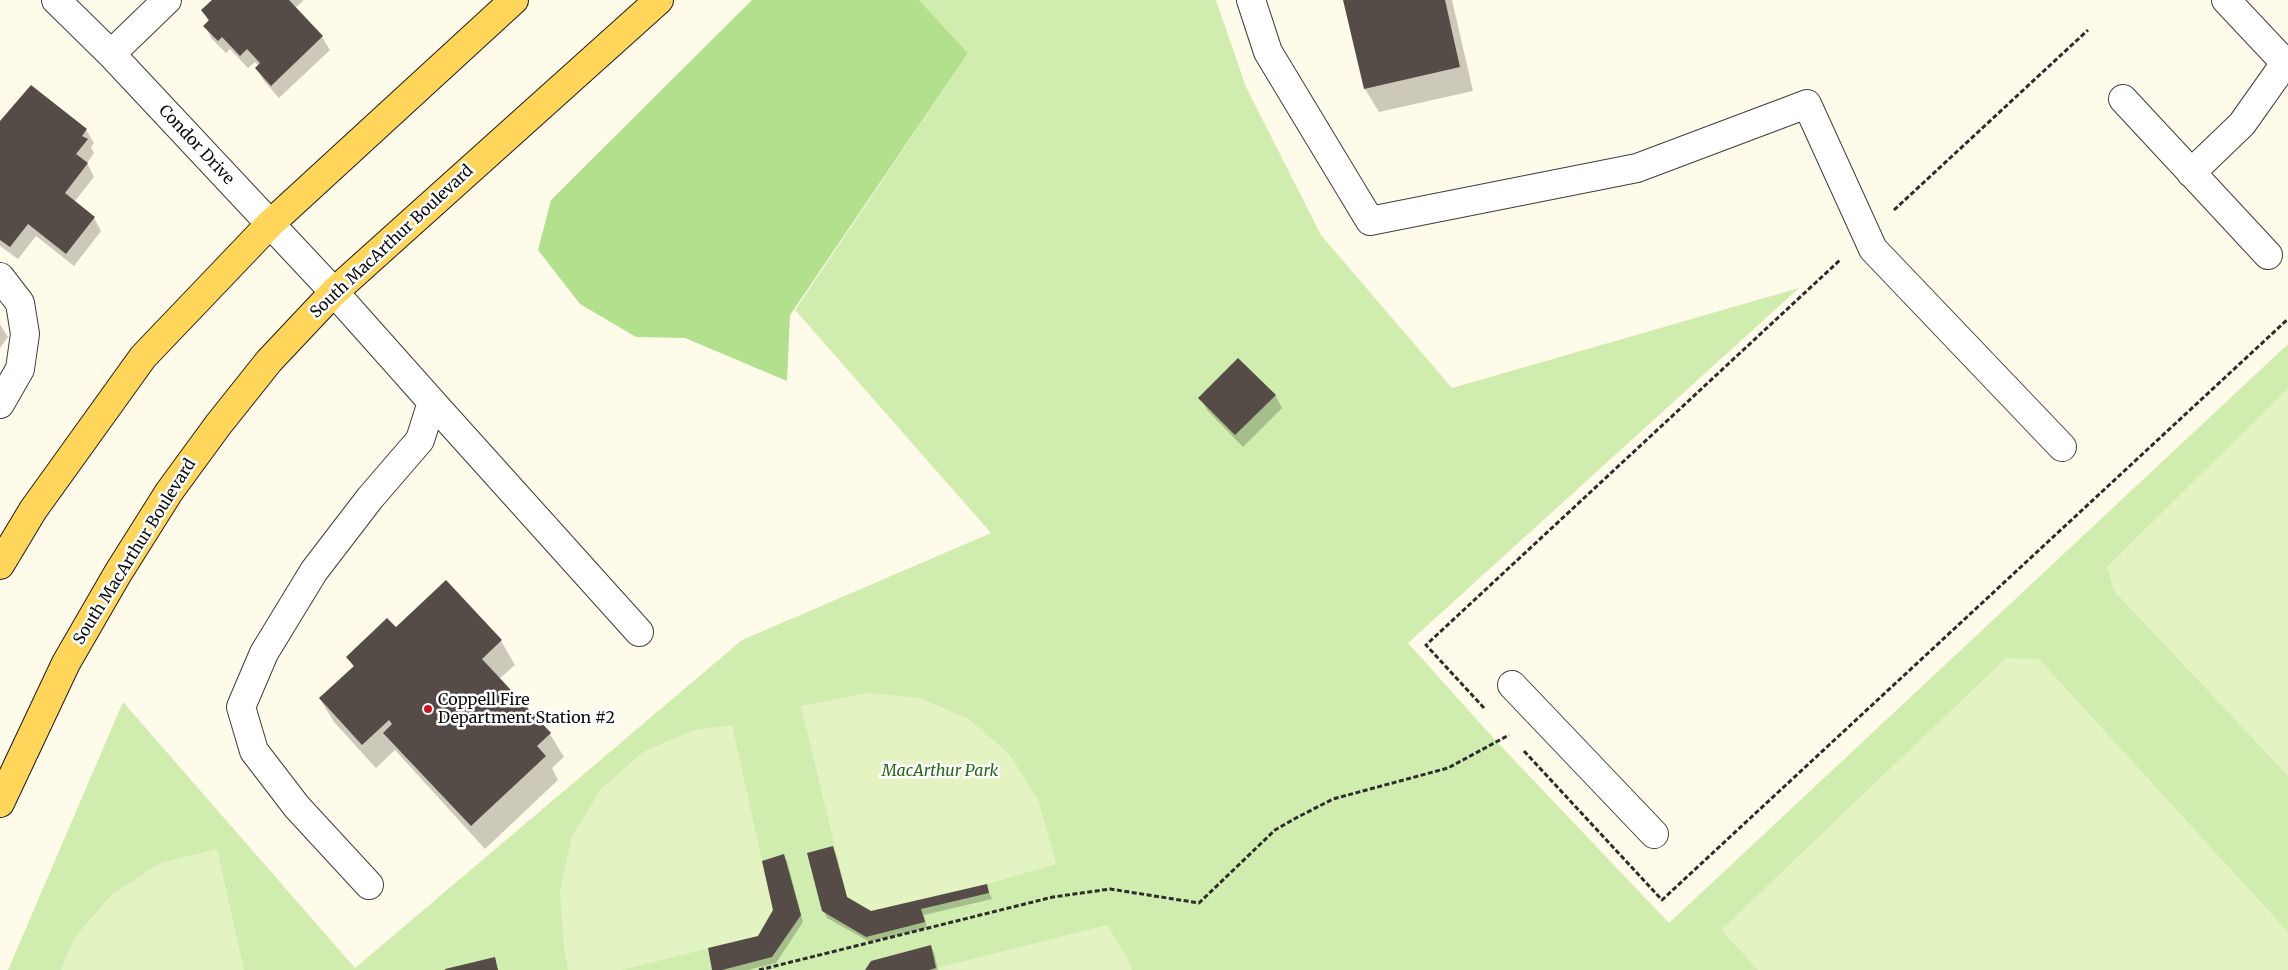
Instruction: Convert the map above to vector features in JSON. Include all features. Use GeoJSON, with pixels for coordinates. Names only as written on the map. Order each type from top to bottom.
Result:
{"type":"FeatureCollection","features":[{"type":"Feature","properties":{"kind":"main road"},"geometry":{"type":"LineString","coordinates":[[0,565],[33,510],[143,357],[270,224],[514,0]]}},
{"type":"Feature","properties":{"kind":"main road","name":"South MacArthur Boulevard"},"geometry":{"type":"LineString","coordinates":[[0,803],[66,663],[118,573],[169,492],[218,425],[269,362],[334,292],[659,0]]}},
{"type":"Feature","properties":{"kind":"street","name":"Condor Drive"},"geometry":{"type":"LineString","coordinates":[[56,0],[111,54],[334,292],[639,632]]}},
{"type":"Feature","properties":{"kind":"street"},"geometry":{"type":"LineString","coordinates":[[111,54],[167,0]]}},
{"type":"Feature","properties":{"kind":"street"},"geometry":{"type":"LineString","coordinates":[[1251,0],[1268,52],[1370,221],[1637,168],[1807,104],[1873,249],[2062,448]]}},
{"type":"Feature","properties":{"kind":"street"},"geometry":{"type":"LineString","coordinates":[[2191,172],[2242,124],[2287,63],[2226,0]]}},
{"type":"Feature","properties":{"kind":"street"},"geometry":{"type":"LineString","coordinates":[[2123,99],[2268,255]]}},
{"type":"Feature","properties":{"kind":"street"},"geometry":{"type":"LineString","coordinates":[[0,277],[20,303],[25,334],[20,369],[0,404]]}},
{"type":"Feature","properties":{"kind":"street"},"geometry":{"type":"LineString","coordinates":[[369,885],[296,807],[254,751],[241,707],[264,653],[314,571],[370,498],[420,440],[432,402]]}},
{"type":"Feature","properties":{"kind":"street"},"geometry":{"type":"LineString","coordinates":[[1512,685],[1654,834]]}},
{"type":"Feature","properties":{"kind":"path"},"geometry":{"type":"LineString","coordinates":[[1490,714],[1426,645],[2088,30]]}},
{"type":"Feature","properties":{"kind":"path"},"geometry":{"type":"LineString","coordinates":[[1522,749],[1662,900],[2288,319]]}},
{"type":"Feature","properties":{"kind":"path"},"geometry":{"type":"LineString","coordinates":[[1502,728],[1515,742]]}},
{"type":"Feature","properties":{"kind":"path"},"geometry":{"type":"LineString","coordinates":[[759,970],[1053,898],[1110,889],[1199,904],[1275,830],[1333,798],[1448,768],[1508,735]]}},
{"type":"Feature","properties":{"kind":"green space"},"geometry":{"type":"Polygon","coordinates":[[[752,0],[919,0],[968,53],[790,315],[787,381],[685,338],[636,337],[580,304],[538,250],[551,200],[752,0]]]}},
{"type":"Feature","properties":{"kind":"green space","name":"MacArthur Park"},"geometry":{"type":"Polygon","coordinates":[[[919,0],[1216,0],[1246,87],[1321,235],[1452,388],[1799,288],[1408,643],[1497,742],[1669,923],[2288,344],[2288,970],[8,970],[123,702],[355,968],[742,640],[991,533],[795,310],[968,53],[919,0]]]}},
{"type":"Feature","properties":{"kind":"green space"},"geometry":{"type":"Polygon","coordinates":[[[2288,388],[2288,776],[2114,591],[2107,567],[2288,388]]]}},
{"type":"Feature","properties":{"kind":"green space"},"geometry":{"type":"Polygon","coordinates":[[[2006,658],[2039,659],[2288,932],[2288,970],[1758,970],[1721,930],[2006,658]]]}},
{"type":"Feature","properties":{"kind":"green space"},"geometry":{"type":"Polygon","coordinates":[[[867,693],[920,698],[969,719],[1009,754],[1038,799],[1056,864],[987,884],[871,911],[847,897],[801,706],[867,693]]]}},
{"type":"Feature","properties":{"kind":"green space"},"geometry":{"type":"Polygon","coordinates":[[[732,725],[773,910],[758,936],[622,970],[568,970],[564,947],[560,891],[572,836],[601,789],[643,752],[694,730],[732,725]]]}},
{"type":"Feature","properties":{"kind":"green space"},"geometry":{"type":"Polygon","coordinates":[[[217,849],[244,970],[61,970],[74,938],[112,894],[160,863],[217,849]]]}},
{"type":"Feature","properties":{"kind":"green space"},"geometry":{"type":"Polygon","coordinates":[[[1107,925],[1129,961],[1132,970],[929,970],[1107,925]]]}},
{"type":"Feature","properties":{"kind":"building"},"geometry":{"type":"Polygon","coordinates":[[[212,0],[289,0],[323,36],[271,86],[255,68],[260,63],[247,49],[240,56],[222,37],[218,41],[203,26],[209,20],[201,10],[212,0]]]}},
{"type":"Feature","properties":{"kind":"building"},"geometry":{"type":"Polygon","coordinates":[[[1343,0],[1445,0],[1460,67],[1364,89],[1343,0]]]}},
{"type":"Feature","properties":{"kind":"building"},"geometry":{"type":"Polygon","coordinates":[[[31,85],[87,129],[82,136],[88,139],[76,154],[88,163],[65,193],[95,217],[66,254],[28,224],[10,247],[0,240],[0,121],[31,85]]]}},
{"type":"Feature","properties":{"kind":"building"},"geometry":{"type":"Polygon","coordinates":[[[1238,358],[1276,395],[1235,435],[1198,398],[1238,358]]]}},
{"type":"Feature","properties":{"kind":"building","name":"Coppell Fire Department Station #2"},"geometry":{"type":"Polygon","coordinates":[[[446,580],[502,640],[482,659],[551,733],[537,746],[546,756],[471,826],[383,733],[392,724],[389,720],[362,745],[319,698],[354,666],[346,657],[387,618],[396,627],[446,580]]]}},
{"type":"Feature","properties":{"kind":"building"},"geometry":{"type":"Polygon","coordinates":[[[833,846],[847,897],[871,911],[987,884],[989,893],[921,909],[925,922],[866,937],[822,911],[807,853],[833,846]]]}},
{"type":"Feature","properties":{"kind":"building"},"geometry":{"type":"Polygon","coordinates":[[[784,854],[801,915],[772,957],[722,970],[712,970],[708,948],[758,936],[773,910],[762,861],[784,854]]]}},
{"type":"Feature","properties":{"kind":"building"},"geometry":{"type":"Polygon","coordinates":[[[931,945],[936,968],[929,970],[865,970],[871,961],[931,945]]]}},
{"type":"Feature","properties":{"kind":"building"},"geometry":{"type":"Polygon","coordinates":[[[495,957],[498,970],[445,970],[445,969],[495,957]]]}},
{"type":"Feature","properties":{"kind":"place","name":"Coppell Fire Department Station #2"},"geometry":{"type":"Point","coordinates":[428,709]}}]}
